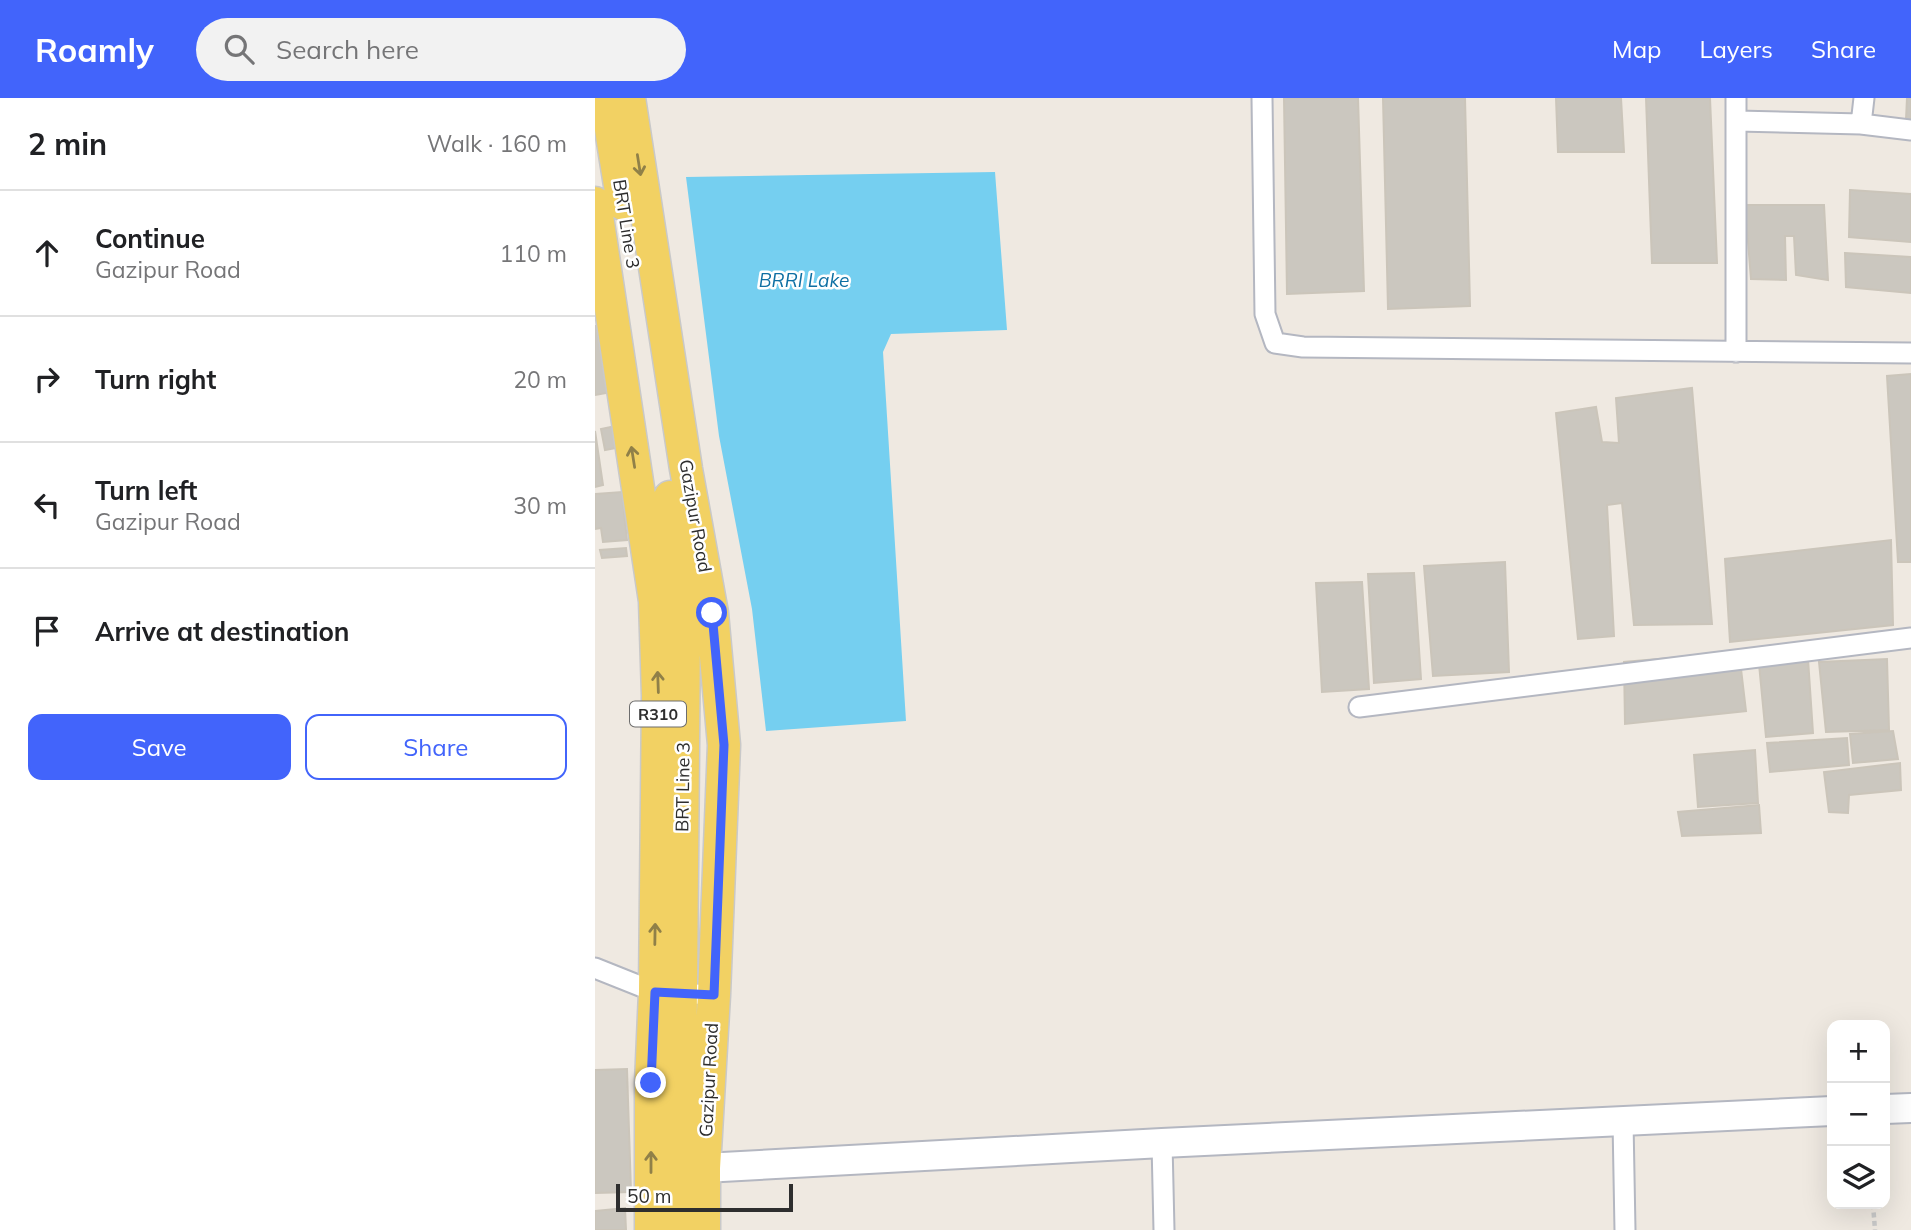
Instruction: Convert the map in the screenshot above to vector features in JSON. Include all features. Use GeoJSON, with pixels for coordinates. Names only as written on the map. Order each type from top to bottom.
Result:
{"type":"FeatureCollection","features":[{"type":"Feature","properties":{"kind":"main road","name":"BRT Line 3"},"geometry":{"type":"LineString","coordinates":[[606,98],[680,566],[684,628],[667,993],[679,1230]]}},
{"type":"Feature","properties":{"kind":"main road","name":"Gazipur Road"},"geometry":{"type":"LineString","coordinates":[[629,98],[685,469],[712,613],[724,745],[704,1168],[704,1230]]}},
{"type":"Feature","properties":{"kind":"main road","name":"R310"},"geometry":{"type":"LineString","coordinates":[[595,203],[655,601],[667,993],[651,1083],[651,1230]]}},
{"type":"Feature","properties":{"kind":"main road"},"geometry":{"type":"LineString","coordinates":[[1890,1109],[1911,1108]]}},
{"type":"Feature","properties":{"kind":"main road"},"geometry":{"type":"LineString","coordinates":[[704,1168],[1827,1111]]}},
{"type":"Feature","properties":{"kind":"street"},"geometry":{"type":"LineString","coordinates":[[1262,98],[1265,314],[1275,343],[1303,347],[1911,353]]}},
{"type":"Feature","properties":{"kind":"street"},"geometry":{"type":"LineString","coordinates":[[1736,98],[1736,352]]}},
{"type":"Feature","properties":{"kind":"street"},"geometry":{"type":"LineString","coordinates":[[1861,124],[1864,98]]}},
{"type":"Feature","properties":{"kind":"street"},"geometry":{"type":"LineString","coordinates":[[1737,121],[1861,124],[1911,130]]}},
{"type":"Feature","properties":{"kind":"street"},"geometry":{"type":"LineString","coordinates":[[1359,707],[1911,638]]}},
{"type":"Feature","properties":{"kind":"street"},"geometry":{"type":"LineString","coordinates":[[595,968],[667,993],[714,995]]}},
{"type":"Feature","properties":{"kind":"street"},"geometry":{"type":"LineString","coordinates":[[1623,1121],[1625,1230]]}},
{"type":"Feature","properties":{"kind":"street"},"geometry":{"type":"LineString","coordinates":[[1162,1143],[1164,1230]]}},
{"type":"Feature","properties":{"kind":"path"},"geometry":{"type":"LineString","coordinates":[[1873,1209],[1875,1230]]}},
{"type":"Feature","properties":{"kind":"water","name":"BRRI Lake"},"geometry":{"type":"Polygon","coordinates":[[[995,172],[1007,330],[891,334],[883,352],[906,721],[766,731],[752,609],[719,436],[686,177],[995,172]]]}},
{"type":"Feature","properties":{"kind":"building"},"geometry":{"type":"Polygon","coordinates":[[[1284,98],[1358,98],[1364,291],[1287,294],[1284,98]]]}},
{"type":"Feature","properties":{"kind":"building"},"geometry":{"type":"Polygon","coordinates":[[[1383,98],[1465,98],[1470,306],[1388,309],[1383,98]]]}},
{"type":"Feature","properties":{"kind":"building"},"geometry":{"type":"Polygon","coordinates":[[[1556,98],[1621,98],[1624,152],[1558,152],[1556,98]]]}},
{"type":"Feature","properties":{"kind":"building"},"geometry":{"type":"Polygon","coordinates":[[[1646,98],[1710,98],[1717,263],[1652,263],[1646,98]]]}},
{"type":"Feature","properties":{"kind":"building"},"geometry":{"type":"Polygon","coordinates":[[[1907,98],[1911,98],[1911,121],[1906,120],[1907,98]]]}},
{"type":"Feature","properties":{"kind":"building"},"geometry":{"type":"Polygon","coordinates":[[[1850,190],[1911,194],[1911,242],[1849,237],[1850,190]]]}},
{"type":"Feature","properties":{"kind":"building"},"geometry":{"type":"Polygon","coordinates":[[[1745,205],[1824,205],[1828,280],[1796,275],[1794,236],[1785,236],[1786,280],[1751,279],[1745,205]]]}},
{"type":"Feature","properties":{"kind":"building"},"geometry":{"type":"Polygon","coordinates":[[[1845,253],[1911,257],[1911,293],[1846,287],[1845,253]]]}},
{"type":"Feature","properties":{"kind":"building"},"geometry":{"type":"Polygon","coordinates":[[[601,325],[612,392],[595,395],[595,326],[601,325]]]}},
{"type":"Feature","properties":{"kind":"building"},"geometry":{"type":"Polygon","coordinates":[[[1911,374],[1911,562],[1898,562],[1887,376],[1911,374]]]}},
{"type":"Feature","properties":{"kind":"building"},"geometry":{"type":"Polygon","coordinates":[[[1692,388],[1712,624],[1634,625],[1622,503],[1607,505],[1614,636],[1578,639],[1556,413],[1596,407],[1602,442],[1619,443],[1616,398],[1692,388]]]}},
{"type":"Feature","properties":{"kind":"building"},"geometry":{"type":"Polygon","coordinates":[[[616,426],[621,447],[605,450],[601,429],[616,426]]]}},
{"type":"Feature","properties":{"kind":"building"},"geometry":{"type":"Polygon","coordinates":[[[595,431],[603,485],[595,487],[595,431]]]}},
{"type":"Feature","properties":{"kind":"building"},"geometry":{"type":"Polygon","coordinates":[[[622,492],[627,540],[603,542],[601,528],[595,529],[595,494],[622,492]]]}},
{"type":"Feature","properties":{"kind":"building"},"geometry":{"type":"Polygon","coordinates":[[[1891,540],[1893,625],[1730,642],[1725,559],[1891,540]]]}},
{"type":"Feature","properties":{"kind":"building"},"geometry":{"type":"Polygon","coordinates":[[[626,548],[627,556],[602,558],[600,550],[626,548]]]}},
{"type":"Feature","properties":{"kind":"building"},"geometry":{"type":"Polygon","coordinates":[[[1505,562],[1509,672],[1433,676],[1424,566],[1505,562]]]}},
{"type":"Feature","properties":{"kind":"building"},"geometry":{"type":"Polygon","coordinates":[[[1414,573],[1421,679],[1374,683],[1368,574],[1414,573]]]}},
{"type":"Feature","properties":{"kind":"building"},"geometry":{"type":"Polygon","coordinates":[[[1362,582],[1369,689],[1322,692],[1316,583],[1362,582]]]}},
{"type":"Feature","properties":{"kind":"building"},"geometry":{"type":"Polygon","coordinates":[[[1739,652],[1746,711],[1625,724],[1624,662],[1739,652]]]}},
{"type":"Feature","properties":{"kind":"building"},"geometry":{"type":"Polygon","coordinates":[[[1808,659],[1813,733],[1766,737],[1759,664],[1808,659]]]}},
{"type":"Feature","properties":{"kind":"building"},"geometry":{"type":"Polygon","coordinates":[[[1887,659],[1889,730],[1826,732],[1819,662],[1887,659]]]}},
{"type":"Feature","properties":{"kind":"building"},"geometry":{"type":"Polygon","coordinates":[[[1893,731],[1898,759],[1853,763],[1850,734],[1893,731]]]}},
{"type":"Feature","properties":{"kind":"building"},"geometry":{"type":"Polygon","coordinates":[[[1847,738],[1849,765],[1770,772],[1767,743],[1847,738]]]}},
{"type":"Feature","properties":{"kind":"building"},"geometry":{"type":"Polygon","coordinates":[[[1755,750],[1758,803],[1698,807],[1694,755],[1755,750]]]}},
{"type":"Feature","properties":{"kind":"building"},"geometry":{"type":"Polygon","coordinates":[[[1900,763],[1901,790],[1849,795],[1848,813],[1829,812],[1824,772],[1900,763]]]}},
{"type":"Feature","properties":{"kind":"building"},"geometry":{"type":"Polygon","coordinates":[[[1759,805],[1761,833],[1682,836],[1678,812],[1759,805]]]}},
{"type":"Feature","properties":{"kind":"building"},"geometry":{"type":"Polygon","coordinates":[[[627,1069],[631,1192],[595,1193],[595,1070],[627,1069]]]}},
{"type":"Feature","properties":{"kind":"building"},"geometry":{"type":"Polygon","coordinates":[[[625,1208],[626,1230],[595,1230],[595,1211],[625,1208]]]}},
{"type":"Feature","properties":{"kind":"route"},"geometry":{"type":"LineString","coordinates":[[651,1083],[655,992],[714,995],[724,745],[712,613]]}}]}
